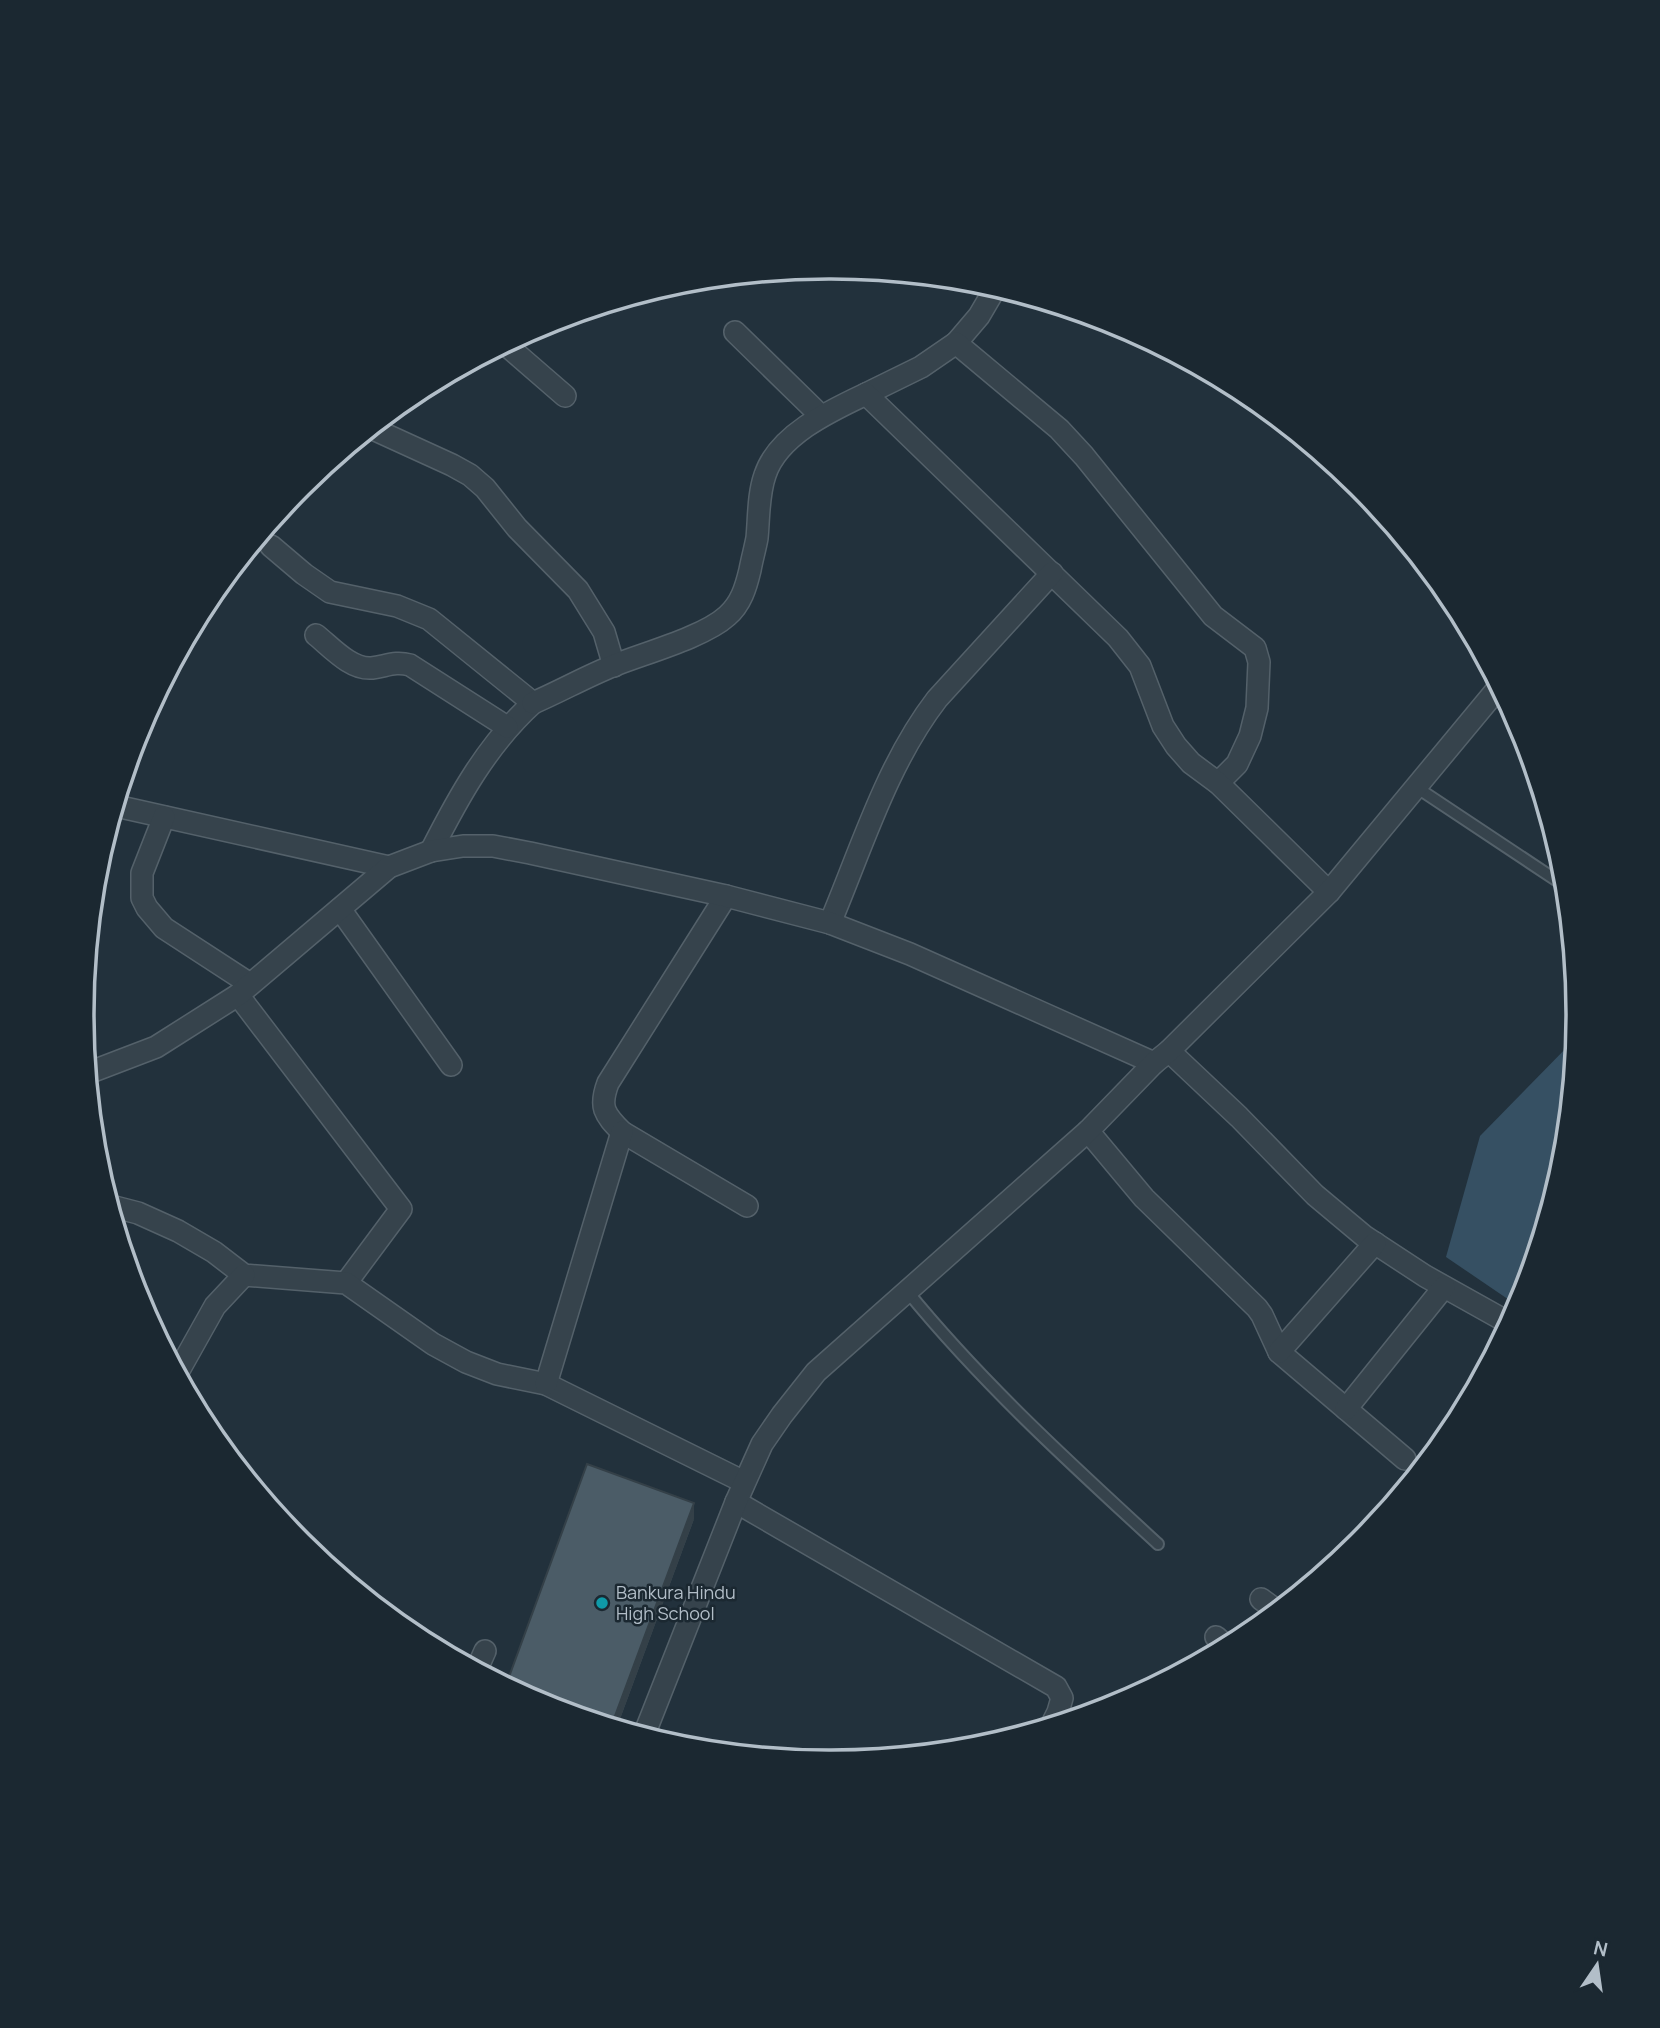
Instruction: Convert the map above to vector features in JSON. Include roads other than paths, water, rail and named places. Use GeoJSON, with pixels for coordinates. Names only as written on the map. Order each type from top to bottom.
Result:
{"type":"FeatureCollection","features":[{"type":"Feature","properties":{"kind":"street"},"geometry":{"type":"LineString","coordinates":[[431,851],[466,785],[507,726],[533,703],[614,666],[650,654],[726,617],[745,591],[756,540],[765,474],[781,449],[820,415],[921,367],[956,343],[979,316],[990,297]]}},
{"type":"Feature","properties":{"kind":"street"},"geometry":{"type":"LineString","coordinates":[[734,332],[820,415]]}},
{"type":"Feature","properties":{"kind":"street"},"geometry":{"type":"LineString","coordinates":[[956,343],[1059,429],[1084,456],[1213,616],[1255,648],[1259,662],[1257,708],[1250,736],[1237,764],[1218,783]]}},
{"type":"Feature","properties":{"kind":"street"},"geometry":{"type":"LineString","coordinates":[[513,351],[565,396]]}},
{"type":"Feature","properties":{"kind":"street"},"geometry":{"type":"LineString","coordinates":[[866,394],[1132,653],[1140,666],[1163,726],[1176,746],[1191,763],[1218,783],[1329,892]]}},
{"type":"Feature","properties":{"kind":"street"},"geometry":{"type":"LineString","coordinates":[[379,432],[452,465],[485,488],[517,528],[578,590],[604,632],[614,666]]}},
{"type":"Feature","properties":{"kind":"street"},"geometry":{"type":"LineString","coordinates":[[271,546],[330,592],[397,606],[429,619],[533,703]]}},
{"type":"Feature","properties":{"kind":"street"},"geometry":{"type":"LineString","coordinates":[[830,923],[886,790],[922,719],[1052,573]]}},
{"type":"Feature","properties":{"kind":"street"},"geometry":{"type":"LineString","coordinates":[[316,635],[344,658],[361,667],[372,668],[399,662],[410,664],[507,726]]}},
{"type":"Feature","properties":{"kind":"street"},"geometry":{"type":"LineString","coordinates":[[649,1726],[744,1482],[762,1444],[816,1372],[1088,1131],[1329,892],[1493,695]]}},
{"type":"Feature","properties":{"kind":"street"},"geometry":{"type":"LineString","coordinates":[[125,808],[389,867]]}},
{"type":"Feature","properties":{"kind":"street"},"geometry":{"type":"LineString","coordinates":[[164,817],[142,873],[142,898],[147,908],[164,928],[244,990],[401,1209],[346,1283]]}},
{"type":"Feature","properties":{"kind":"street"},"geometry":{"type":"LineString","coordinates":[[97,1070],[156,1047],[244,990],[389,867],[431,851],[463,846],[493,846],[726,896],[830,923],[1162,1057],[1239,1116],[1315,1195],[1375,1243],[1499,1318]]}},
{"type":"Feature","properties":{"kind":"street"},"geometry":{"type":"LineString","coordinates":[[726,896],[608,1083],[603,1098],[608,1118],[622,1132],[747,1206]]}},
{"type":"Feature","properties":{"kind":"street"},"geometry":{"type":"LineString","coordinates":[[340,909],[452,1065]]}},
{"type":"Feature","properties":{"kind":"street"},"geometry":{"type":"LineString","coordinates":[[1088,1131],[1144,1198],[1257,1308],[1279,1352],[1405,1459]]}},
{"type":"Feature","properties":{"kind":"street"},"geometry":{"type":"LineString","coordinates":[[546,1384],[622,1132]]}},
{"type":"Feature","properties":{"kind":"street"},"geometry":{"type":"LineString","coordinates":[[121,1209],[178,1231],[214,1252],[244,1275],[346,1283],[433,1344],[466,1362],[497,1374],[546,1384],[744,1482]]}},
{"type":"Feature","properties":{"kind":"street"},"geometry":{"type":"LineString","coordinates":[[1279,1352],[1375,1243]]}},
{"type":"Feature","properties":{"kind":"street"},"geometry":{"type":"LineString","coordinates":[[183,1363],[215,1306],[244,1275]]}},
{"type":"Feature","properties":{"kind":"street"},"geometry":{"type":"LineString","coordinates":[[1346,1409],[1444,1287]]}},
{"type":"Feature","properties":{"kind":"street"},"geometry":{"type":"LineString","coordinates":[[736,1502],[1056,1687],[1062,1698],[1056,1713]]}},
{"type":"Feature","properties":{"kind":"lane"},"geometry":{"type":"LineString","coordinates":[[1416,788],[1552,878]]}},
{"type":"Feature","properties":{"kind":"lane"},"geometry":{"type":"LineString","coordinates":[[907,1291],[984,1379],[1158,1544]]}},
{"type":"Feature","properties":{"kind":"water"},"geometry":{"type":"Polygon","coordinates":[[[1565,1050],[1551,1157],[1540,1204],[1508,1299],[1446,1257],[1480,1136],[1565,1050]]]}},
{"type":"Feature","properties":{"kind":"place","name":"Bankura Hindu High School"},"geometry":{"type":"Point","coordinates":[602,1603]}}]}
